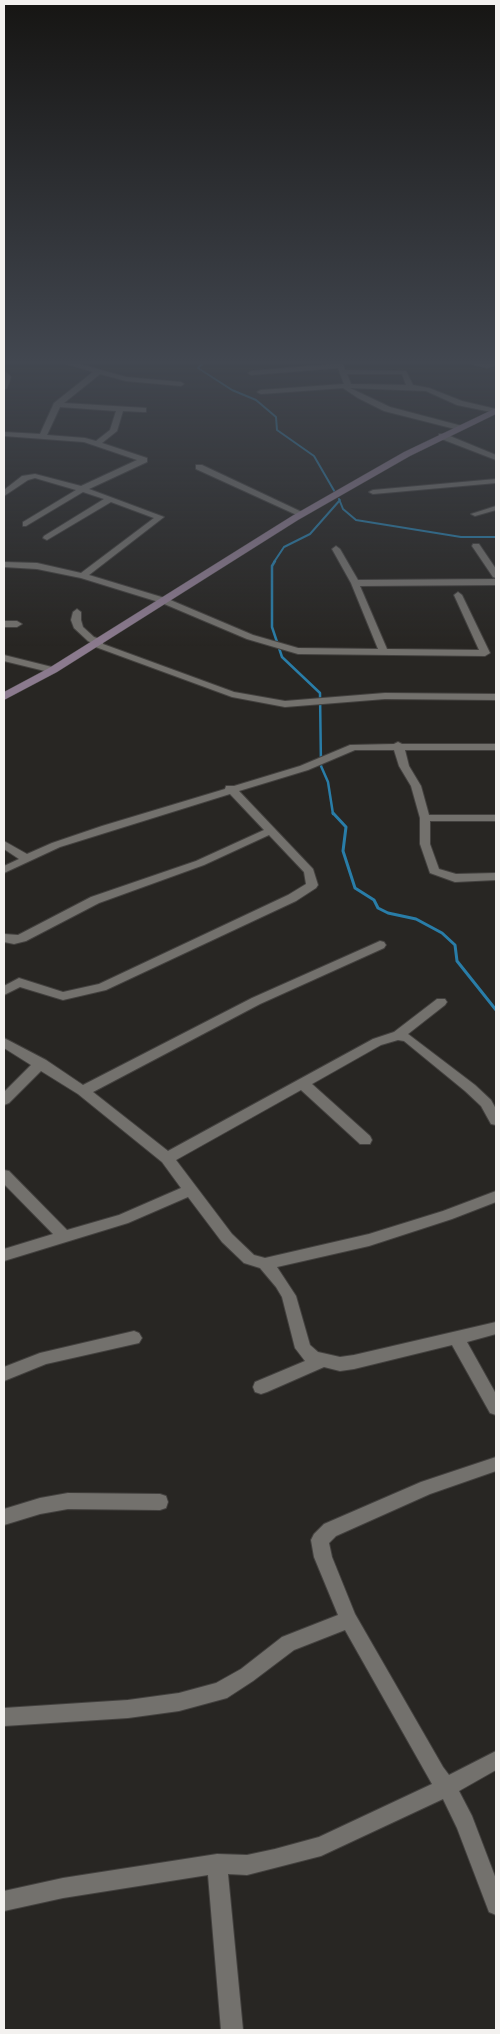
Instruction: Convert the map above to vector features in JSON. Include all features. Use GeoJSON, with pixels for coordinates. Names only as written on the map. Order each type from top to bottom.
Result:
{"type":"FeatureCollection","features":[{"type":"Feature","properties":{"kind":"street"},"geometry":{"type":"LineString","coordinates":[[26,524],[86,490],[98,481],[144,460],[136,457]]}},
{"type":"Feature","properties":{"kind":"street"},"geometry":{"type":"LineString","coordinates":[[4,697],[98,643],[302,514],[404,457]]}},
{"type":"Feature","properties":{"kind":"street"},"geometry":{"type":"LineString","coordinates":[[199,466],[302,514]]}},
{"type":"Feature","properties":{"kind":"street"},"geometry":{"type":"LineString","coordinates":[[5,492],[25,478],[32,476],[86,490],[159,516],[160,518],[83,576]]}},
{"type":"Feature","properties":{"kind":"street"},"geometry":{"type":"LineString","coordinates":[[373,492],[496,481]]}},
{"type":"Feature","properties":{"kind":"street"},"geometry":{"type":"LineString","coordinates":[[47,538],[110,499]]}},
{"type":"Feature","properties":{"kind":"street"},"geometry":{"type":"LineString","coordinates":[[475,514],[496,508]]}},
{"type":"Feature","properties":{"kind":"street"},"geometry":{"type":"LineString","coordinates":[[476,546],[495,572]]}},
{"type":"Feature","properties":{"kind":"street"},"geometry":{"type":"LineString","coordinates":[[336,549],[355,583],[384,652]]}},
{"type":"Feature","properties":{"kind":"street"},"geometry":{"type":"LineString","coordinates":[[4,565],[37,566],[83,576],[165,601],[275,646],[298,651],[484,652],[458,596]]}},
{"type":"Feature","properties":{"kind":"street"},"geometry":{"type":"LineString","coordinates":[[355,583],[496,582]]}},
{"type":"Feature","properties":{"kind":"street"},"geometry":{"type":"LineString","coordinates":[[78,612],[76,620],[79,628],[98,643],[232,694],[271,702],[306,704],[416,695],[496,698]]}},
{"type":"Feature","properties":{"kind":"street"},"geometry":{"type":"LineString","coordinates":[[4,624],[17,624]]}},
{"type":"Feature","properties":{"kind":"street"},"geometry":{"type":"LineString","coordinates":[[4,658],[53,670]]}},
{"type":"Feature","properties":{"kind":"street"},"geometry":{"type":"LineString","coordinates":[[4,870],[25,858],[106,828],[230,788],[304,768],[354,747],[398,745],[437,748],[496,746]]}},
{"type":"Feature","properties":{"kind":"street"},"geometry":{"type":"LineString","coordinates":[[398,745],[404,766],[416,786],[424,818],[425,844],[434,871],[456,878],[496,877]]}},
{"type":"Feature","properties":{"kind":"street"},"geometry":{"type":"LineString","coordinates":[[4,991],[19,982],[48,993],[64,996],[102,987],[292,898],[312,885],[309,871],[230,788]]}},
{"type":"Feature","properties":{"kind":"street"},"geometry":{"type":"LineString","coordinates":[[424,818],[496,818]]}},
{"type":"Feature","properties":{"kind":"street"},"geometry":{"type":"LineString","coordinates":[[4,938],[14,940],[22,938],[95,900],[200,863],[270,831]]}},
{"type":"Feature","properties":{"kind":"street"},"geometry":{"type":"LineString","coordinates":[[4,844],[25,858]]}},
{"type":"Feature","properties":{"kind":"street"},"geometry":{"type":"LineString","coordinates":[[83,1091],[256,1001],[325,968],[380,945]]}},
{"type":"Feature","properties":{"kind":"street"},"geometry":{"type":"LineString","coordinates":[[167,1158],[377,1042],[398,1035],[441,1002]]}},
{"type":"Feature","properties":{"kind":"street"},"geometry":{"type":"LineString","coordinates":[[398,1035],[408,1038],[470,1088],[486,1103],[496,1120]]}},
{"type":"Feature","properties":{"kind":"street"},"geometry":{"type":"LineString","coordinates":[[4,1042],[41,1063],[83,1091],[167,1158],[227,1238],[249,1259],[265,1264],[369,1240],[447,1215],[496,1196]]}},
{"type":"Feature","properties":{"kind":"street"},"geometry":{"type":"LineString","coordinates":[[4,1100],[41,1063]]}},
{"type":"Feature","properties":{"kind":"street"},"geometry":{"type":"LineString","coordinates":[[302,1083],[364,1140]]}},
{"type":"Feature","properties":{"kind":"street"},"geometry":{"type":"LineString","coordinates":[[4,1175],[64,1237]]}},
{"type":"Feature","properties":{"kind":"street"},"geometry":{"type":"LineString","coordinates":[[4,1255],[123,1219],[192,1190]]}},
{"type":"Feature","properties":{"kind":"street"},"geometry":{"type":"LineString","coordinates":[[265,1264],[289,1296],[303,1348],[307,1354],[321,1361],[354,1362],[457,1339],[496,1328]]}},
{"type":"Feature","properties":{"kind":"street"},"geometry":{"type":"LineString","coordinates":[[4,1374],[45,1358],[134,1338]]}},
{"type":"Feature","properties":{"kind":"street"},"geometry":{"type":"LineString","coordinates":[[457,1339],[496,1408]]}},
{"type":"Feature","properties":{"kind":"street"},"geometry":{"type":"LineString","coordinates":[[261,1387],[321,1361]]}},
{"type":"Feature","properties":{"kind":"street"},"geometry":{"type":"LineString","coordinates":[[496,1464],[427,1487],[322,1536],[320,1540],[323,1557],[349,1620],[436,1774],[447,1788],[465,1823],[496,1905]]}},
{"type":"Feature","properties":{"kind":"street"},"geometry":{"type":"LineString","coordinates":[[4,1517],[68,1500],[160,1502]]}},
{"type":"Feature","properties":{"kind":"street"},"geometry":{"type":"LineString","coordinates":[[4,1717],[136,1708],[179,1702],[220,1691],[247,1675],[288,1643],[349,1620]]}},
{"type":"Feature","properties":{"kind":"street"},"geometry":{"type":"LineString","coordinates":[[4,1901],[63,1888],[217,1864],[247,1865],[321,1846],[447,1788],[496,1760]]}},
{"type":"Feature","properties":{"kind":"street"},"geometry":{"type":"LineString","coordinates":[[217,1864],[232,2030]]}},
{"type":"Feature","properties":{"kind":"waterway"},"geometry":{"type":"LineString","coordinates":[[315,457],[336,494]]}},
{"type":"Feature","properties":{"kind":"waterway"},"geometry":{"type":"LineString","coordinates":[[274,562],[284,547],[310,534],[340,500]]}},
{"type":"Feature","properties":{"kind":"waterway"},"geometry":{"type":"LineString","coordinates":[[340,500],[343,509],[356,520],[461,537],[496,537]]}},
{"type":"Feature","properties":{"kind":"waterway"},"geometry":{"type":"LineString","coordinates":[[275,561],[272,566],[272,627],[282,657],[320,693],[321,766],[328,782],[333,814]]}},
{"type":"Feature","properties":{"kind":"waterway"},"geometry":{"type":"LineString","coordinates":[[333,813],[346,827],[343,851],[355,888],[374,900],[378,908],[388,913],[416,919],[442,933],[455,945],[457,961],[496,1010]]}}]}
